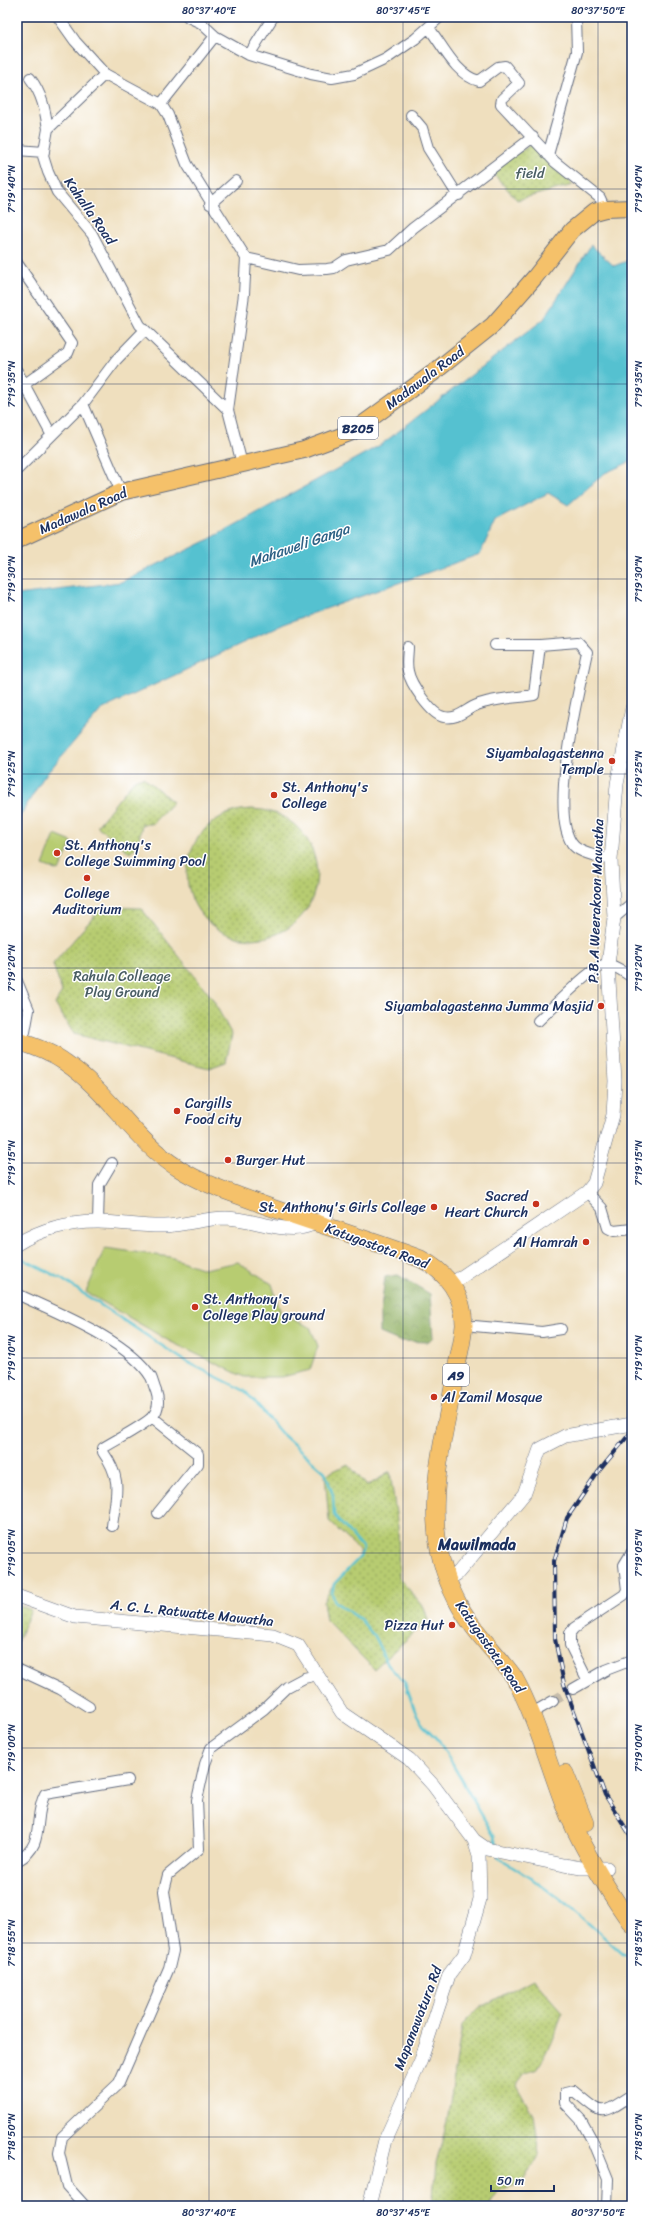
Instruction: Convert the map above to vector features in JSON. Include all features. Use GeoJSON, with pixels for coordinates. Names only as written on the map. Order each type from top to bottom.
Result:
{"type":"FeatureCollection","features":[{"type":"Feature","properties":{"kind":"highway","name":"Katugastota Road"},"geometry":{"type":"LineString","coordinates":[[20,1034],[68,1064],[90,1083],[152,1147],[178,1169],[209,1185],[322,1219],[421,1259],[455,1281],[472,1301],[474,1326],[471,1354],[451,1462],[445,1504],[452,1577],[456,1600],[472,1626],[514,1677],[542,1707],[564,1802],[632,1925]]}},
{"type":"Feature","properties":{"kind":"highway","name":"Katugastota Road"},"geometry":{"type":"LineString","coordinates":[[452,1577],[437,1546],[434,1521],[438,1473],[463,1330],[463,1313],[457,1294],[455,1281]]}},
{"type":"Feature","properties":{"kind":"highway","name":"Katugastota Road"},"geometry":{"type":"LineString","coordinates":[[601,1868],[632,1905]]}},
{"type":"Feature","properties":{"kind":"main road","name":"Madawala Road"},"geometry":{"type":"LineString","coordinates":[[17,540],[121,492],[304,450],[352,432],[433,373],[493,325],[535,277],[572,230],[594,212],[605,209],[632,208]]}},
{"type":"Feature","properties":{"kind":"street"},"geometry":{"type":"LineString","coordinates":[[58,17],[75,41],[105,74],[161,104],[168,115],[186,164],[210,204],[246,258],[244,294],[228,410],[242,464]]}},
{"type":"Feature","properties":{"kind":"street"},"geometry":{"type":"LineString","coordinates":[[188,17],[201,23],[215,36],[249,55],[311,74],[332,78],[354,74],[386,60],[429,28],[440,17]]}},
{"type":"Feature","properties":{"kind":"street"},"geometry":{"type":"LineString","coordinates":[[249,55],[273,17]]}},
{"type":"Feature","properties":{"kind":"street"},"geometry":{"type":"LineString","coordinates":[[548,155],[576,52],[576,17]]}},
{"type":"Feature","properties":{"kind":"street"},"geometry":{"type":"LineString","coordinates":[[429,28],[462,73],[471,79],[480,81],[498,67],[505,66],[519,83],[518,86],[502,99],[502,104],[548,155],[600,198],[605,209]]}},
{"type":"Feature","properties":{"kind":"street"},"geometry":{"type":"LineString","coordinates":[[161,104],[215,36]]}},
{"type":"Feature","properties":{"kind":"street"},"geometry":{"type":"LineString","coordinates":[[48,129],[105,74]]}},
{"type":"Feature","properties":{"kind":"street","name":"Kahalla Road"},"geometry":{"type":"LineString","coordinates":[[30,78],[38,90],[44,104],[48,129],[43,156],[56,192],[92,234],[140,325],[228,410]]}},
{"type":"Feature","properties":{"kind":"street"},"geometry":{"type":"LineString","coordinates":[[411,115],[422,128],[428,148],[455,191],[460,195]]}},
{"type":"Feature","properties":{"kind":"street"},"geometry":{"type":"LineString","coordinates":[[246,258],[298,270],[334,268],[346,260],[389,250],[413,228],[460,195],[533,137]]}},
{"type":"Feature","properties":{"kind":"street"},"geometry":{"type":"LineString","coordinates":[[17,150],[44,152]]}},
{"type":"Feature","properties":{"kind":"street"},"geometry":{"type":"LineString","coordinates":[[210,204],[236,181]]}},
{"type":"Feature","properties":{"kind":"street"},"geometry":{"type":"LineString","coordinates":[[17,263],[72,343],[68,353],[25,384]]}},
{"type":"Feature","properties":{"kind":"street"},"geometry":{"type":"LineString","coordinates":[[17,470],[51,434],[61,428],[83,404],[116,360],[145,330]]}},
{"type":"Feature","properties":{"kind":"street"},"geometry":{"type":"LineString","coordinates":[[17,371],[51,434]]}},
{"type":"Feature","properties":{"kind":"street"},"geometry":{"type":"LineString","coordinates":[[83,404],[121,492]]}},
{"type":"Feature","properties":{"kind":"street"},"geometry":{"type":"LineString","coordinates":[[496,645],[540,645],[578,642],[587,652],[574,715],[562,797],[566,833],[575,847],[611,860]]}},
{"type":"Feature","properties":{"kind":"street"},"geometry":{"type":"LineString","coordinates":[[408,646],[407,669],[410,678],[432,711],[444,717],[461,715],[476,705],[485,702],[534,695],[540,645]]}},
{"type":"Feature","properties":{"kind":"street","name":"P.B.A Weerakoon Mawatha"},"geometry":{"type":"LineString","coordinates":[[455,1281],[587,1192],[594,1183],[613,1115],[616,1081],[608,964],[614,918],[611,860],[617,784],[632,708]]}},
{"type":"Feature","properties":{"kind":"street"},"geometry":{"type":"LineString","coordinates":[[614,918],[632,903]]}},
{"type":"Feature","properties":{"kind":"street"},"geometry":{"type":"LineString","coordinates":[[538,1021],[585,977],[602,965],[608,964],[632,977]]}},
{"type":"Feature","properties":{"kind":"street"},"geometry":{"type":"LineString","coordinates":[[17,981],[28,1010],[20,1034]]}},
{"type":"Feature","properties":{"kind":"street"},"geometry":{"type":"LineString","coordinates":[[98,1222],[99,1185],[112,1163]]}},
{"type":"Feature","properties":{"kind":"street"},"geometry":{"type":"LineString","coordinates":[[587,1192],[602,1208],[608,1228],[614,1232],[632,1229]]}},
{"type":"Feature","properties":{"kind":"street"},"geometry":{"type":"LineString","coordinates":[[17,1244],[33,1234],[54,1228],[98,1222],[166,1226],[225,1218],[296,1230],[322,1219]]}},
{"type":"Feature","properties":{"kind":"street"},"geometry":{"type":"LineString","coordinates":[[17,1294],[87,1327],[120,1348],[142,1366],[151,1378],[158,1397],[158,1406],[152,1417],[103,1448],[103,1452],[113,1466],[117,1480],[112,1526]]}},
{"type":"Feature","properties":{"kind":"street"},"geometry":{"type":"LineString","coordinates":[[474,1326],[542,1332],[561,1329]]}},
{"type":"Feature","properties":{"kind":"street"},"geometry":{"type":"LineString","coordinates":[[152,1417],[198,1454],[198,1464],[158,1513]]}},
{"type":"Feature","properties":{"kind":"street"},"geometry":{"type":"LineString","coordinates":[[452,1577],[524,1494],[540,1449],[565,1436],[630,1423]]}},
{"type":"Feature","properties":{"kind":"street"},"geometry":{"type":"LineString","coordinates":[[587,1680],[570,1645],[570,1633],[574,1628],[624,1596],[626,1590],[624,1565],[632,1552]]}},
{"type":"Feature","properties":{"kind":"street","name":"A. C. L. Ratwatte Mawatha"},"geometry":{"type":"LineString","coordinates":[[17,1596],[75,1617],[274,1635],[298,1645],[342,1713],[409,1759],[433,1785],[474,1840],[487,1848],[564,1865],[601,1868]]}},
{"type":"Feature","properties":{"kind":"street"},"geometry":{"type":"LineString","coordinates":[[573,1689],[606,1670],[632,1660]]}},
{"type":"Feature","properties":{"kind":"street"},"geometry":{"type":"LineString","coordinates":[[17,1669],[60,1689],[89,1707]]}},
{"type":"Feature","properties":{"kind":"street"},"geometry":{"type":"LineString","coordinates":[[85,2206],[68,2186],[59,2153],[62,2138],[119,2083],[169,1968],[173,1951],[164,1891],[168,1875],[199,1849],[197,1800],[205,1764],[211,1748],[264,1709],[288,1687],[304,1678],[318,1675]]}},
{"type":"Feature","properties":{"kind":"street"},"geometry":{"type":"LineString","coordinates":[[17,1861],[27,1856],[36,1841],[40,1803],[45,1794],[128,1780]]}},
{"type":"Feature","properties":{"kind":"street","name":"Mapanawatura Rd"},"geometry":{"type":"LineString","coordinates":[[369,2206],[385,2140],[420,2060],[449,1975],[464,1955],[480,1899],[479,1856],[474,1840]]}},
{"type":"Feature","properties":{"kind":"street"},"geometry":{"type":"LineString","coordinates":[[607,2206],[608,2179],[581,2120],[564,2103],[565,2093],[574,2091],[599,2111],[609,2111],[632,2095]]}},
{"type":"Feature","properties":{"kind":"green space","name":"field"},"geometry":{"type":"Polygon","coordinates":[[[534,143],[573,185],[517,200],[490,170],[534,143]]]}},
{"type":"Feature","properties":{"kind":"green space"},"geometry":{"type":"Polygon","coordinates":[[[143,777],[173,802],[152,824],[142,824],[138,844],[130,853],[97,826],[134,780],[143,777]]]}},
{"type":"Feature","properties":{"kind":"green space"},"geometry":{"type":"Polygon","coordinates":[[[258,809],[271,811],[283,816],[303,833],[310,843],[315,855],[317,874],[315,893],[310,905],[293,925],[283,932],[271,937],[246,939],[233,937],[221,932],[201,915],[194,905],[189,893],[187,868],[189,855],[194,843],[211,823],[221,816],[233,811],[258,809]]]}},
{"type":"Feature","properties":{"kind":"green space","name":"St. Anthony's College Swimming Pool"},"geometry":{"type":"Polygon","coordinates":[[[55,835],[72,842],[59,871],[43,865],[55,835]]]}},
{"type":"Feature","properties":{"kind":"green space","name":"Rahula Colleage Play Ground"},"geometry":{"type":"Polygon","coordinates":[[[102,907],[141,908],[212,998],[232,1035],[226,1062],[209,1068],[74,1034],[55,1004],[62,992],[53,964],[102,907]]]}},
{"type":"Feature","properties":{"kind":"green space","name":"St. Anthony's College Play ground"},"geometry":{"type":"Polygon","coordinates":[[[105,1248],[170,1257],[204,1269],[238,1262],[272,1284],[281,1314],[310,1327],[318,1346],[310,1370],[282,1377],[244,1377],[169,1341],[86,1292],[105,1248]]]}},
{"type":"Feature","properties":{"kind":"green space"},"geometry":{"type":"Polygon","coordinates":[[[398,1275],[430,1294],[433,1338],[429,1342],[399,1341],[380,1333],[380,1315],[385,1277],[398,1275]]]}},
{"type":"Feature","properties":{"kind":"green space"},"geometry":{"type":"Polygon","coordinates":[[[348,1464],[367,1486],[390,1472],[398,1527],[399,1578],[424,1607],[428,1620],[374,1669],[326,1620],[323,1602],[334,1584],[360,1557],[359,1550],[329,1521],[325,1475],[348,1464]]]}},
{"type":"Feature","properties":{"kind":"green space"},"geometry":{"type":"Polygon","coordinates":[[[17,1604],[31,1610],[17,1642],[17,1604]]]}},
{"type":"Feature","properties":{"kind":"green space"},"geometry":{"type":"Polygon","coordinates":[[[533,1979],[562,2012],[552,2042],[541,2063],[536,2070],[525,2073],[516,2085],[533,2115],[539,2154],[522,2183],[498,2191],[488,2206],[432,2206],[436,2164],[447,2122],[462,2025],[479,2008],[533,1979]]]}},
{"type":"Feature","properties":{"kind":"water","name":"Mahaweli Ganga"},"geometry":{"type":"Polygon","coordinates":[[[591,245],[614,266],[632,259],[632,461],[605,473],[568,505],[548,493],[495,521],[480,554],[283,624],[101,710],[43,778],[17,821],[17,595],[121,582],[206,541],[382,444],[544,319],[591,245]]]}},
{"type":"Feature","properties":{"kind":"waterway"},"geometry":{"type":"LineString","coordinates":[[17,1256],[60,1278],[185,1361],[245,1391],[282,1434],[325,1472],[333,1495],[334,1515],[363,1548],[360,1557],[334,1584],[332,1593],[335,1602],[360,1619],[374,1636],[388,1665],[405,1683],[415,1711],[423,1725],[439,1741],[494,1836],[496,1846]]}},
{"type":"Feature","properties":{"kind":"waterway"},"geometry":{"type":"LineString","coordinates":[[498,1855],[499,1858],[548,1890],[623,1954],[632,1955]]}},
{"type":"Feature","properties":{"kind":"tunnel"},"geometry":{"type":"LineString","coordinates":[[553,1701],[573,1689]]}},
{"type":"Feature","properties":{"kind":"railway"},"geometry":{"type":"LineString","coordinates":[[632,1431],[599,1471],[567,1518],[554,1561],[555,1639],[564,1684],[605,1795],[632,1838]]}},
{"type":"Feature","properties":{"kind":"place","name":"Siyambalagastenna Temple"},"geometry":{"type":"Point","coordinates":[612,761]}},
{"type":"Feature","properties":{"kind":"place","name":"St. Anthony's College"},"geometry":{"type":"Point","coordinates":[274,795]}},
{"type":"Feature","properties":{"kind":"place","name":"St. Anthony's College Swimming Pool"},"geometry":{"type":"Point","coordinates":[57,853]}},
{"type":"Feature","properties":{"kind":"place","name":"College Auditorium"},"geometry":{"type":"Point","coordinates":[87,878]}},
{"type":"Feature","properties":{"kind":"place","name":"Siyambalagastenna Jumma Masjid"},"geometry":{"type":"Point","coordinates":[601,1006]}},
{"type":"Feature","properties":{"kind":"place","name":"Cargills Food city"},"geometry":{"type":"Point","coordinates":[177,1111]}},
{"type":"Feature","properties":{"kind":"place","name":"Burger Hut"},"geometry":{"type":"Point","coordinates":[228,1160]}},
{"type":"Feature","properties":{"kind":"place","name":"Sacred Heart Church"},"geometry":{"type":"Point","coordinates":[536,1204]}},
{"type":"Feature","properties":{"kind":"place","name":"St. Anthony's Girls College"},"geometry":{"type":"Point","coordinates":[434,1207]}},
{"type":"Feature","properties":{"kind":"place","name":"Al Hamrah"},"geometry":{"type":"Point","coordinates":[586,1242]}},
{"type":"Feature","properties":{"kind":"place","name":"St. Anthony's College Play ground"},"geometry":{"type":"Point","coordinates":[195,1307]}},
{"type":"Feature","properties":{"kind":"place","name":"Al Zamil Mosque"},"geometry":{"type":"Point","coordinates":[434,1397]}},
{"type":"Feature","properties":{"kind":"place","name":"Pizza Hut"},"geometry":{"type":"Point","coordinates":[452,1625]}},
{"type":"Feature","properties":{"kind":"district","name":"Mawilmada"},"geometry":{"type":"Point","coordinates":[477,1544]}}]}
